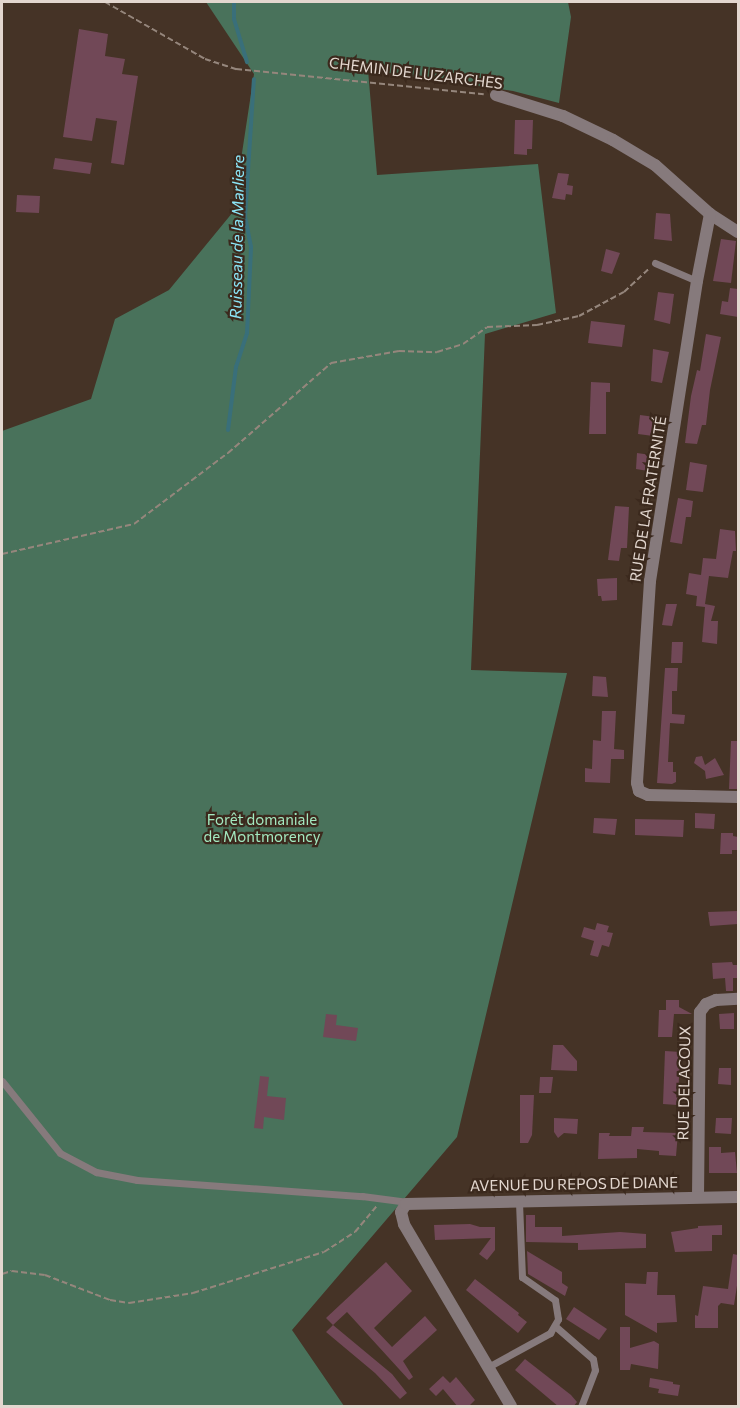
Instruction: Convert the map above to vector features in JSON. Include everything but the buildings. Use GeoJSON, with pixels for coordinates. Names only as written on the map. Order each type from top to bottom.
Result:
{"type":"FeatureCollection","features":[{"type":"Feature","properties":{"kind":"street","name":"CHEMIN DE LUZARCHES"},"geometry":{"type":"LineString","coordinates":[[496,95],[563,116],[613,140],[654,165],[710,214],[738,232]]}},
{"type":"Feature","properties":{"kind":"street","name":"RUE DE LA FRATERNITÉ"},"geometry":{"type":"LineString","coordinates":[[710,214],[697,281],[650,581],[637,783],[639,791],[648,795],[738,797]]}},
{"type":"Feature","properties":{"kind":"street","name":"RUE DELACOUX"},"geometry":{"type":"LineString","coordinates":[[698,1197],[700,1012],[706,1004],[716,1000],[738,999]]}},
{"type":"Feature","properties":{"kind":"street","name":"AVENUE DU REPOS DE DIANE"},"geometry":{"type":"LineString","coordinates":[[410,1202],[738,1197]]}},
{"type":"Feature","properties":{"kind":"street"},"geometry":{"type":"LineString","coordinates":[[410,1202],[402,1209],[402,1218],[511,1407]]}},
{"type":"Feature","properties":{"kind":"lane"},"geometry":{"type":"LineString","coordinates":[[656,262],[697,281]]}},
{"type":"Feature","properties":{"kind":"lane"},"geometry":{"type":"LineString","coordinates":[[2,1081],[60,1153],[96,1172],[137,1180],[410,1202]]}},
{"type":"Feature","properties":{"kind":"lane"},"geometry":{"type":"LineString","coordinates":[[385,1199],[402,1218]]}},
{"type":"Feature","properties":{"kind":"lane"},"geometry":{"type":"LineString","coordinates":[[488,1367],[550,1333],[558,1319],[555,1300],[526,1282],[520,1269],[519,1201]]}},
{"type":"Feature","properties":{"kind":"lane"},"geometry":{"type":"LineString","coordinates":[[555,1326],[593,1359],[595,1370],[581,1407]]}},
{"type":"Feature","properties":{"kind":"path","name":"CHEMIN DE LUZARCHES"},"geometry":{"type":"LineString","coordinates":[[105,2],[205,58],[236,69],[496,95]]}},
{"type":"Feature","properties":{"kind":"path"},"geometry":{"type":"LineString","coordinates":[[2,554],[134,524],[228,453],[331,363],[399,351],[437,352],[463,344],[487,327],[537,325],[579,316],[624,292],[656,262]]}},
{"type":"Feature","properties":{"kind":"path"},"geometry":{"type":"LineString","coordinates":[[2,1274],[12,1271],[45,1275],[110,1300],[129,1303],[193,1293],[324,1252],[355,1232],[385,1199]]}},
{"type":"Feature","properties":{"kind":"green space","name":"Forêt domaniale de Montmorency"},"geometry":{"type":"Polygon","coordinates":[[[206,2],[568,2],[571,17],[559,103],[513,91],[368,70],[377,175],[538,164],[556,313],[485,334],[471,670],[567,673],[457,1137],[292,1330],[344,1406],[2,1406],[2,431],[91,399],[115,319],[169,290],[233,212],[254,74],[206,2]]]}},
{"type":"Feature","properties":{"kind":"waterway","name":"Ruisseau de la Marliere"},"geometry":{"type":"LineString","coordinates":[[234,2],[234,19],[247,62]]}},
{"type":"Feature","properties":{"kind":"waterway","name":"Ruisseau de la Marliere"},"geometry":{"type":"LineString","coordinates":[[228,430],[236,367],[247,333],[251,247],[245,217],[254,79]]}}]}
